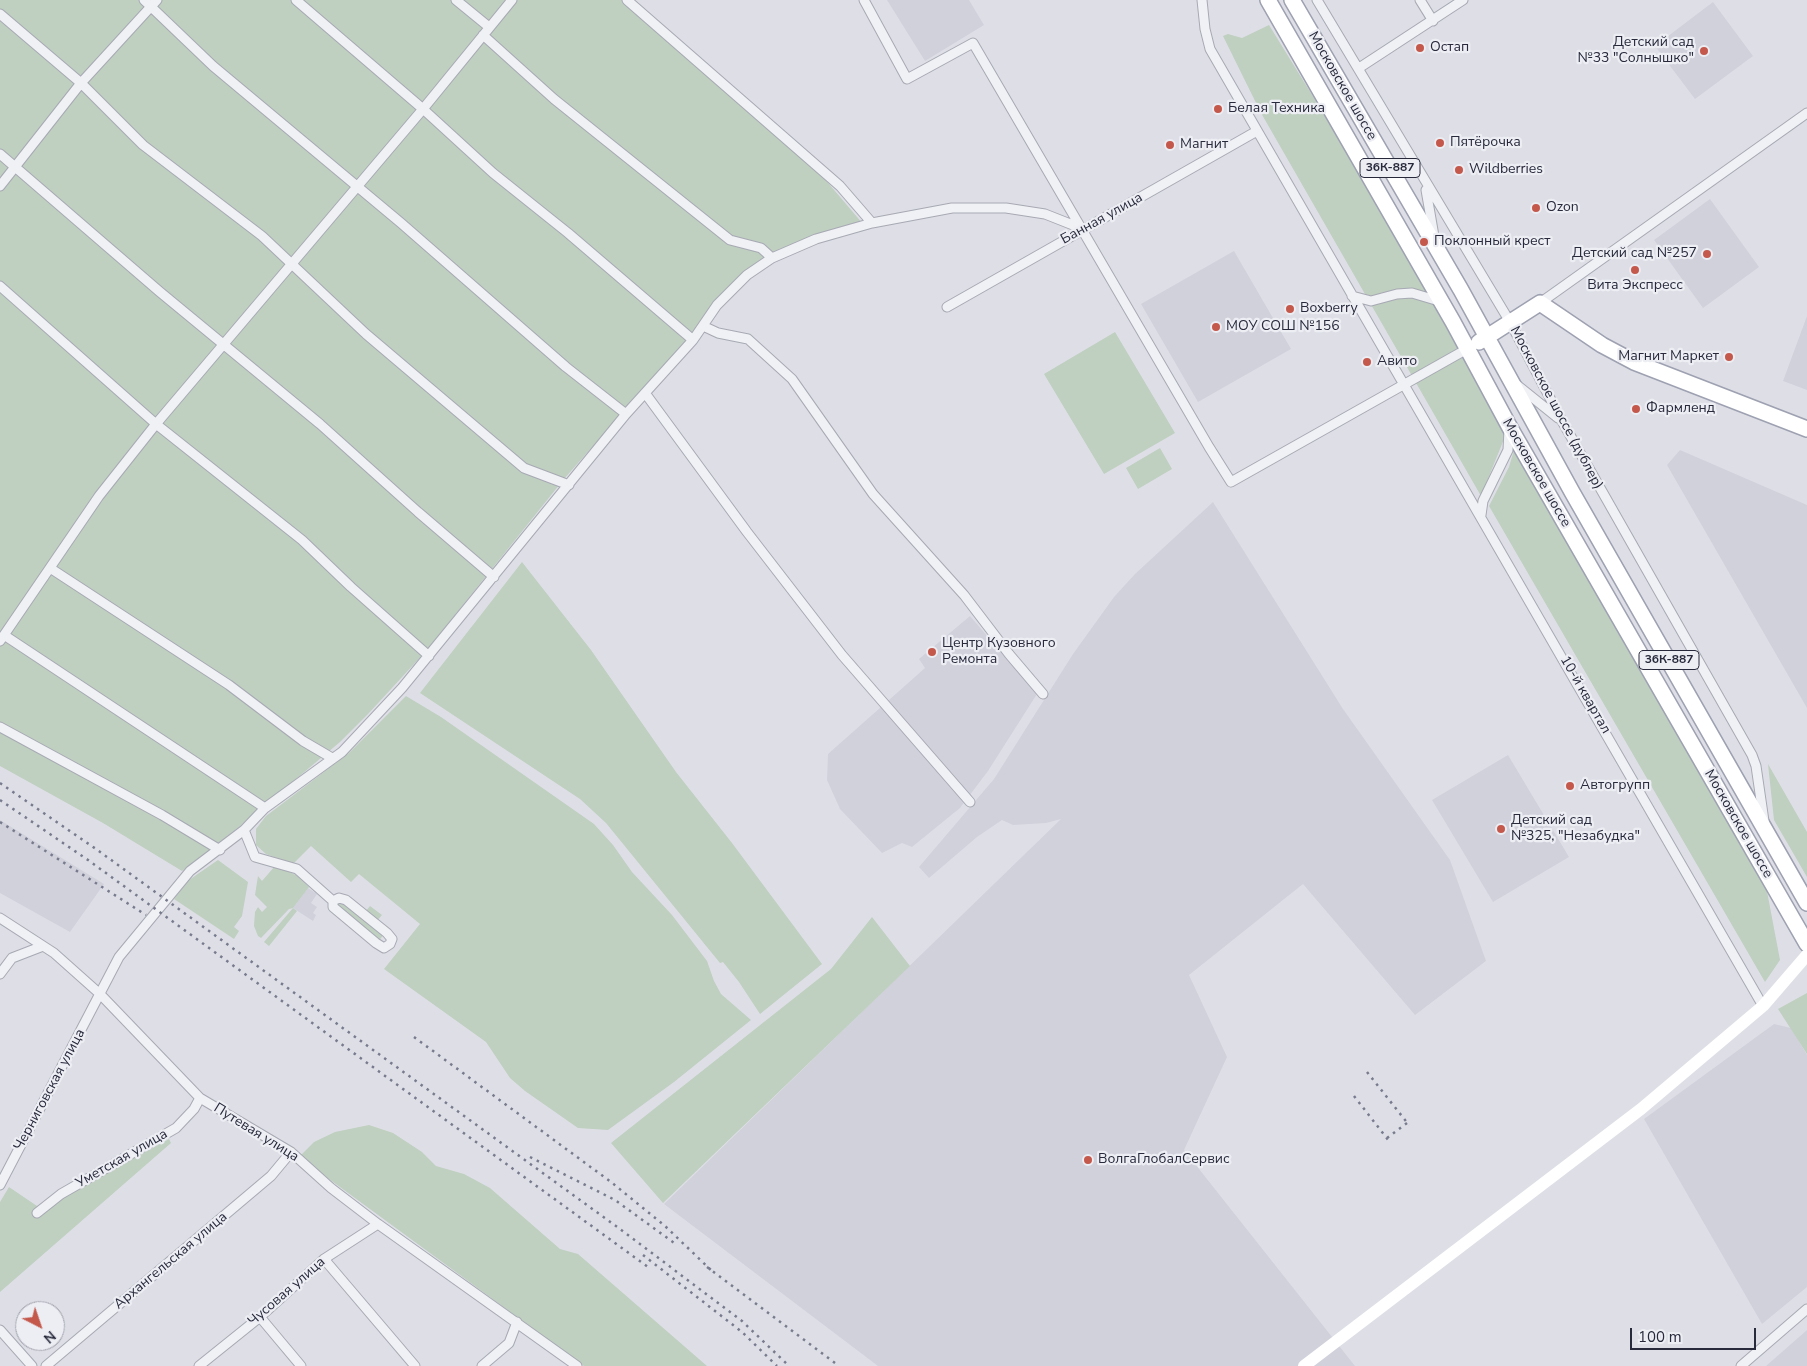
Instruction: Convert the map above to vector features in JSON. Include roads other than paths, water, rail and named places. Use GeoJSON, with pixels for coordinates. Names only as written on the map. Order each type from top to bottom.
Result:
{"type":"FeatureCollection","features":[{"type":"Feature","properties":{"kind":"main road","name":"Московское шоссе"},"geometry":{"type":"LineString","coordinates":[[1268,0],[1509,426],[1807,944]]}},
{"type":"Feature","properties":{"kind":"main road","name":"Московское шоссе"},"geometry":{"type":"LineString","coordinates":[[1292,0],[1435,246],[1807,903]]}},
{"type":"Feature","properties":{"kind":"main road"},"geometry":{"type":"LineString","coordinates":[[1467,349],[1540,303],[1602,345],[1634,362],[1807,429]]}},
{"type":"Feature","properties":{"kind":"street"},"geometry":{"type":"LineString","coordinates":[[144,0],[154,3],[213,66],[358,186],[566,367],[626,414]]}},
{"type":"Feature","properties":{"kind":"street"},"geometry":{"type":"LineString","coordinates":[[296,0],[423,109],[493,173],[693,340]]}},
{"type":"Feature","properties":{"kind":"street"},"geometry":{"type":"LineString","coordinates":[[456,0],[554,99],[730,240],[761,248],[772,258]]}},
{"type":"Feature","properties":{"kind":"street"},"geometry":{"type":"LineString","coordinates":[[265,808],[2,638],[99,496],[156,424],[423,109],[512,0]]}},
{"type":"Feature","properties":{"kind":"street"},"geometry":{"type":"LineString","coordinates":[[627,0],[840,186],[872,223]]}},
{"type":"Feature","properties":{"kind":"street"},"geometry":{"type":"LineString","coordinates":[[864,0],[907,79],[973,43],[1209,448],[1231,482],[1467,349]]}},
{"type":"Feature","properties":{"kind":"street","name":"10-й квартал"},"geometry":{"type":"LineString","coordinates":[[1202,0],[1205,29],[1210,49],[1403,386],[1481,515],[1763,1006]]}},
{"type":"Feature","properties":{"kind":"street","name":"Московское шоссе (дублер)"},"geometry":{"type":"LineString","coordinates":[[1317,0],[1359,68],[1426,185],[1510,322],[1562,421],[1752,755],[1756,766],[1765,829]]}},
{"type":"Feature","properties":{"kind":"street"},"geometry":{"type":"LineString","coordinates":[[1420,0],[1432,21]]}},
{"type":"Feature","properties":{"kind":"street"},"geometry":{"type":"LineString","coordinates":[[1359,68],[1463,0]]}},
{"type":"Feature","properties":{"kind":"street"},"geometry":{"type":"LineString","coordinates":[[0,186],[81,83],[154,3]]}},
{"type":"Feature","properties":{"kind":"street"},"geometry":{"type":"LineString","coordinates":[[0,14],[81,83],[143,145],[262,236],[366,334],[524,468],[569,485]]}},
{"type":"Feature","properties":{"kind":"street"},"geometry":{"type":"LineString","coordinates":[[1540,303],[1585,274],[1807,113]]}},
{"type":"Feature","properties":{"kind":"street","name":"Банная улица"},"geometry":{"type":"LineString","coordinates":[[947,307],[1257,131]]}},
{"type":"Feature","properties":{"kind":"street"},"geometry":{"type":"LineString","coordinates":[[0,154],[224,346],[320,424],[494,577]]}},
{"type":"Feature","properties":{"kind":"street"},"geometry":{"type":"LineString","coordinates":[[1426,185],[1435,246]]}},
{"type":"Feature","properties":{"kind":"street","name":"Черниговская улица"},"geometry":{"type":"LineString","coordinates":[[0,1185],[119,957],[190,871],[244,830],[265,808],[342,752],[429,656],[626,414],[693,340],[717,305],[747,275],[772,258],[816,239],[872,223],[952,208],[1006,208],[1045,214],[1083,229]]}},
{"type":"Feature","properties":{"kind":"street"},"geometry":{"type":"LineString","coordinates":[[0,286],[156,424],[302,540],[351,587],[429,656]]}},
{"type":"Feature","properties":{"kind":"street"},"geometry":{"type":"LineString","coordinates":[[1352,296],[1371,301],[1397,294],[1412,293],[1440,301]]}},
{"type":"Feature","properties":{"kind":"street"},"geometry":{"type":"LineString","coordinates":[[703,326],[718,333],[748,339],[792,379],[872,494],[964,595],[1009,654],[1043,694]]}},
{"type":"Feature","properties":{"kind":"street"},"geometry":{"type":"LineString","coordinates":[[1511,380],[1562,421]]}},
{"type":"Feature","properties":{"kind":"street"},"geometry":{"type":"LineString","coordinates":[[645,393],[747,532],[842,655],[970,802]]}},
{"type":"Feature","properties":{"kind":"street"},"geometry":{"type":"LineString","coordinates":[[1481,515],[1483,501],[1508,450],[1509,426]]}},
{"type":"Feature","properties":{"kind":"street"},"geometry":{"type":"LineString","coordinates":[[50,568],[229,685],[303,741],[332,758]]}},
{"type":"Feature","properties":{"kind":"street"},"geometry":{"type":"LineString","coordinates":[[0,727],[162,815],[220,850]]}},
{"type":"Feature","properties":{"kind":"street"},"geometry":{"type":"LineString","coordinates":[[244,830],[255,857],[297,869],[333,901],[333,907],[376,943],[384,948],[390,944],[392,939],[387,933],[346,900],[339,898],[333,901]]}},
{"type":"Feature","properties":{"kind":"street","name":"Путевая улица"},"geometry":{"type":"LineString","coordinates":[[0,918],[43,946],[100,994],[200,1098],[291,1152],[331,1188],[378,1224],[576,1366]]}},
{"type":"Feature","properties":{"kind":"street"},"geometry":{"type":"LineString","coordinates":[[0,974],[12,958],[43,946]]}},
{"type":"Feature","properties":{"kind":"street"},"geometry":{"type":"LineString","coordinates":[[1304,1366],[1641,1109],[1763,1006],[1807,956]]}},
{"type":"Feature","properties":{"kind":"street","name":"Уметская улица"},"geometry":{"type":"LineString","coordinates":[[37,1213],[61,1194],[176,1128],[190,1114],[200,1098]]}},
{"type":"Feature","properties":{"kind":"street","name":"Архангельская улица"},"geometry":{"type":"LineString","coordinates":[[46,1366],[272,1176],[291,1152]]}},
{"type":"Feature","properties":{"kind":"street","name":"Чусовая улица"},"geometry":{"type":"LineString","coordinates":[[199,1366],[260,1317],[324,1259],[378,1224]]}},
{"type":"Feature","properties":{"kind":"street"},"geometry":{"type":"LineString","coordinates":[[324,1259],[415,1366]]}},
{"type":"Feature","properties":{"kind":"street"},"geometry":{"type":"LineString","coordinates":[[1740,1366],[1807,1309]]}},
{"type":"Feature","properties":{"kind":"street"},"geometry":{"type":"LineString","coordinates":[[260,1317],[301,1366]]}},
{"type":"Feature","properties":{"kind":"street"},"geometry":{"type":"LineString","coordinates":[[482,1366],[510,1343],[517,1322]]}},
{"type":"Feature","properties":{"kind":"street"},"geometry":{"type":"LineString","coordinates":[[0,1330],[32,1366]]}},
{"type":"Feature","properties":{"kind":"railway"},"geometry":{"type":"LineString","coordinates":[[0,783],[96,849],[620,1229],[742,1321],[789,1366]]}},
{"type":"Feature","properties":{"kind":"railway"},"geometry":{"type":"LineString","coordinates":[[0,800],[88,860],[648,1267]]}},
{"type":"Feature","properties":{"kind":"railway"},"geometry":{"type":"LineString","coordinates":[[0,822],[146,915]]}},
{"type":"Feature","properties":{"kind":"railway"},"geometry":{"type":"LineString","coordinates":[[414,1037],[611,1182],[665,1226],[713,1272]]}},
{"type":"Feature","properties":{"kind":"railway"},"geometry":{"type":"LineString","coordinates":[[1367,1072],[1409,1125]]}},
{"type":"Feature","properties":{"kind":"railway"},"geometry":{"type":"LineString","coordinates":[[1354,1096],[1389,1141]]}},
{"type":"Feature","properties":{"kind":"railway"},"geometry":{"type":"LineString","coordinates":[[1387,1138],[1411,1120]]}},
{"type":"Feature","properties":{"kind":"railway"},"geometry":{"type":"LineString","coordinates":[[530,1157],[615,1200],[677,1245]]}},
{"type":"Feature","properties":{"kind":"railway"},"geometry":{"type":"LineString","coordinates":[[643,1255],[742,1332],[777,1366]]}},
{"type":"Feature","properties":{"kind":"railway"},"geometry":{"type":"LineString","coordinates":[[707,1267],[839,1366]]}},
{"type":"Feature","properties":{"kind":"place","name":"Остап"},"geometry":{"type":"Point","coordinates":[1420,48]}},
{"type":"Feature","properties":{"kind":"place","name":"Детский сад №33 \"Солнышко\""},"geometry":{"type":"Point","coordinates":[1704,51]}},
{"type":"Feature","properties":{"kind":"place","name":"Белая Техника"},"geometry":{"type":"Point","coordinates":[1218,109]}},
{"type":"Feature","properties":{"kind":"place","name":"Пятёрочка"},"geometry":{"type":"Point","coordinates":[1440,143]}},
{"type":"Feature","properties":{"kind":"place","name":"Магнит"},"geometry":{"type":"Point","coordinates":[1170,145]}},
{"type":"Feature","properties":{"kind":"place","name":"Wildberries"},"geometry":{"type":"Point","coordinates":[1459,170]}},
{"type":"Feature","properties":{"kind":"place","name":"Ozon"},"geometry":{"type":"Point","coordinates":[1536,208]}},
{"type":"Feature","properties":{"kind":"place","name":"Поклонный крест"},"geometry":{"type":"Point","coordinates":[1424,242]}},
{"type":"Feature","properties":{"kind":"place","name":"Детский сад №257"},"geometry":{"type":"Point","coordinates":[1707,254]}},
{"type":"Feature","properties":{"kind":"place","name":"Вита Экспресс"},"geometry":{"type":"Point","coordinates":[1635,270]}},
{"type":"Feature","properties":{"kind":"place","name":"Boxberry"},"geometry":{"type":"Point","coordinates":[1290,309]}},
{"type":"Feature","properties":{"kind":"place","name":"МОУ СОШ №156"},"geometry":{"type":"Point","coordinates":[1216,327]}},
{"type":"Feature","properties":{"kind":"place","name":"Магнит Маркет"},"geometry":{"type":"Point","coordinates":[1729,357]}},
{"type":"Feature","properties":{"kind":"place","name":"Авито"},"geometry":{"type":"Point","coordinates":[1367,362]}},
{"type":"Feature","properties":{"kind":"place","name":"Фармленд"},"geometry":{"type":"Point","coordinates":[1636,409]}},
{"type":"Feature","properties":{"kind":"place","name":"Центр Кузовного Ремонта"},"geometry":{"type":"Point","coordinates":[932,652]}},
{"type":"Feature","properties":{"kind":"place","name":"Автогрупп"},"geometry":{"type":"Point","coordinates":[1570,786]}},
{"type":"Feature","properties":{"kind":"place","name":"Детский сад №325, \"Незабудка\""},"geometry":{"type":"Point","coordinates":[1501,829]}},
{"type":"Feature","properties":{"kind":"place","name":"ВолгаГлобалСервис"},"geometry":{"type":"Point","coordinates":[1088,1160]}}]}
